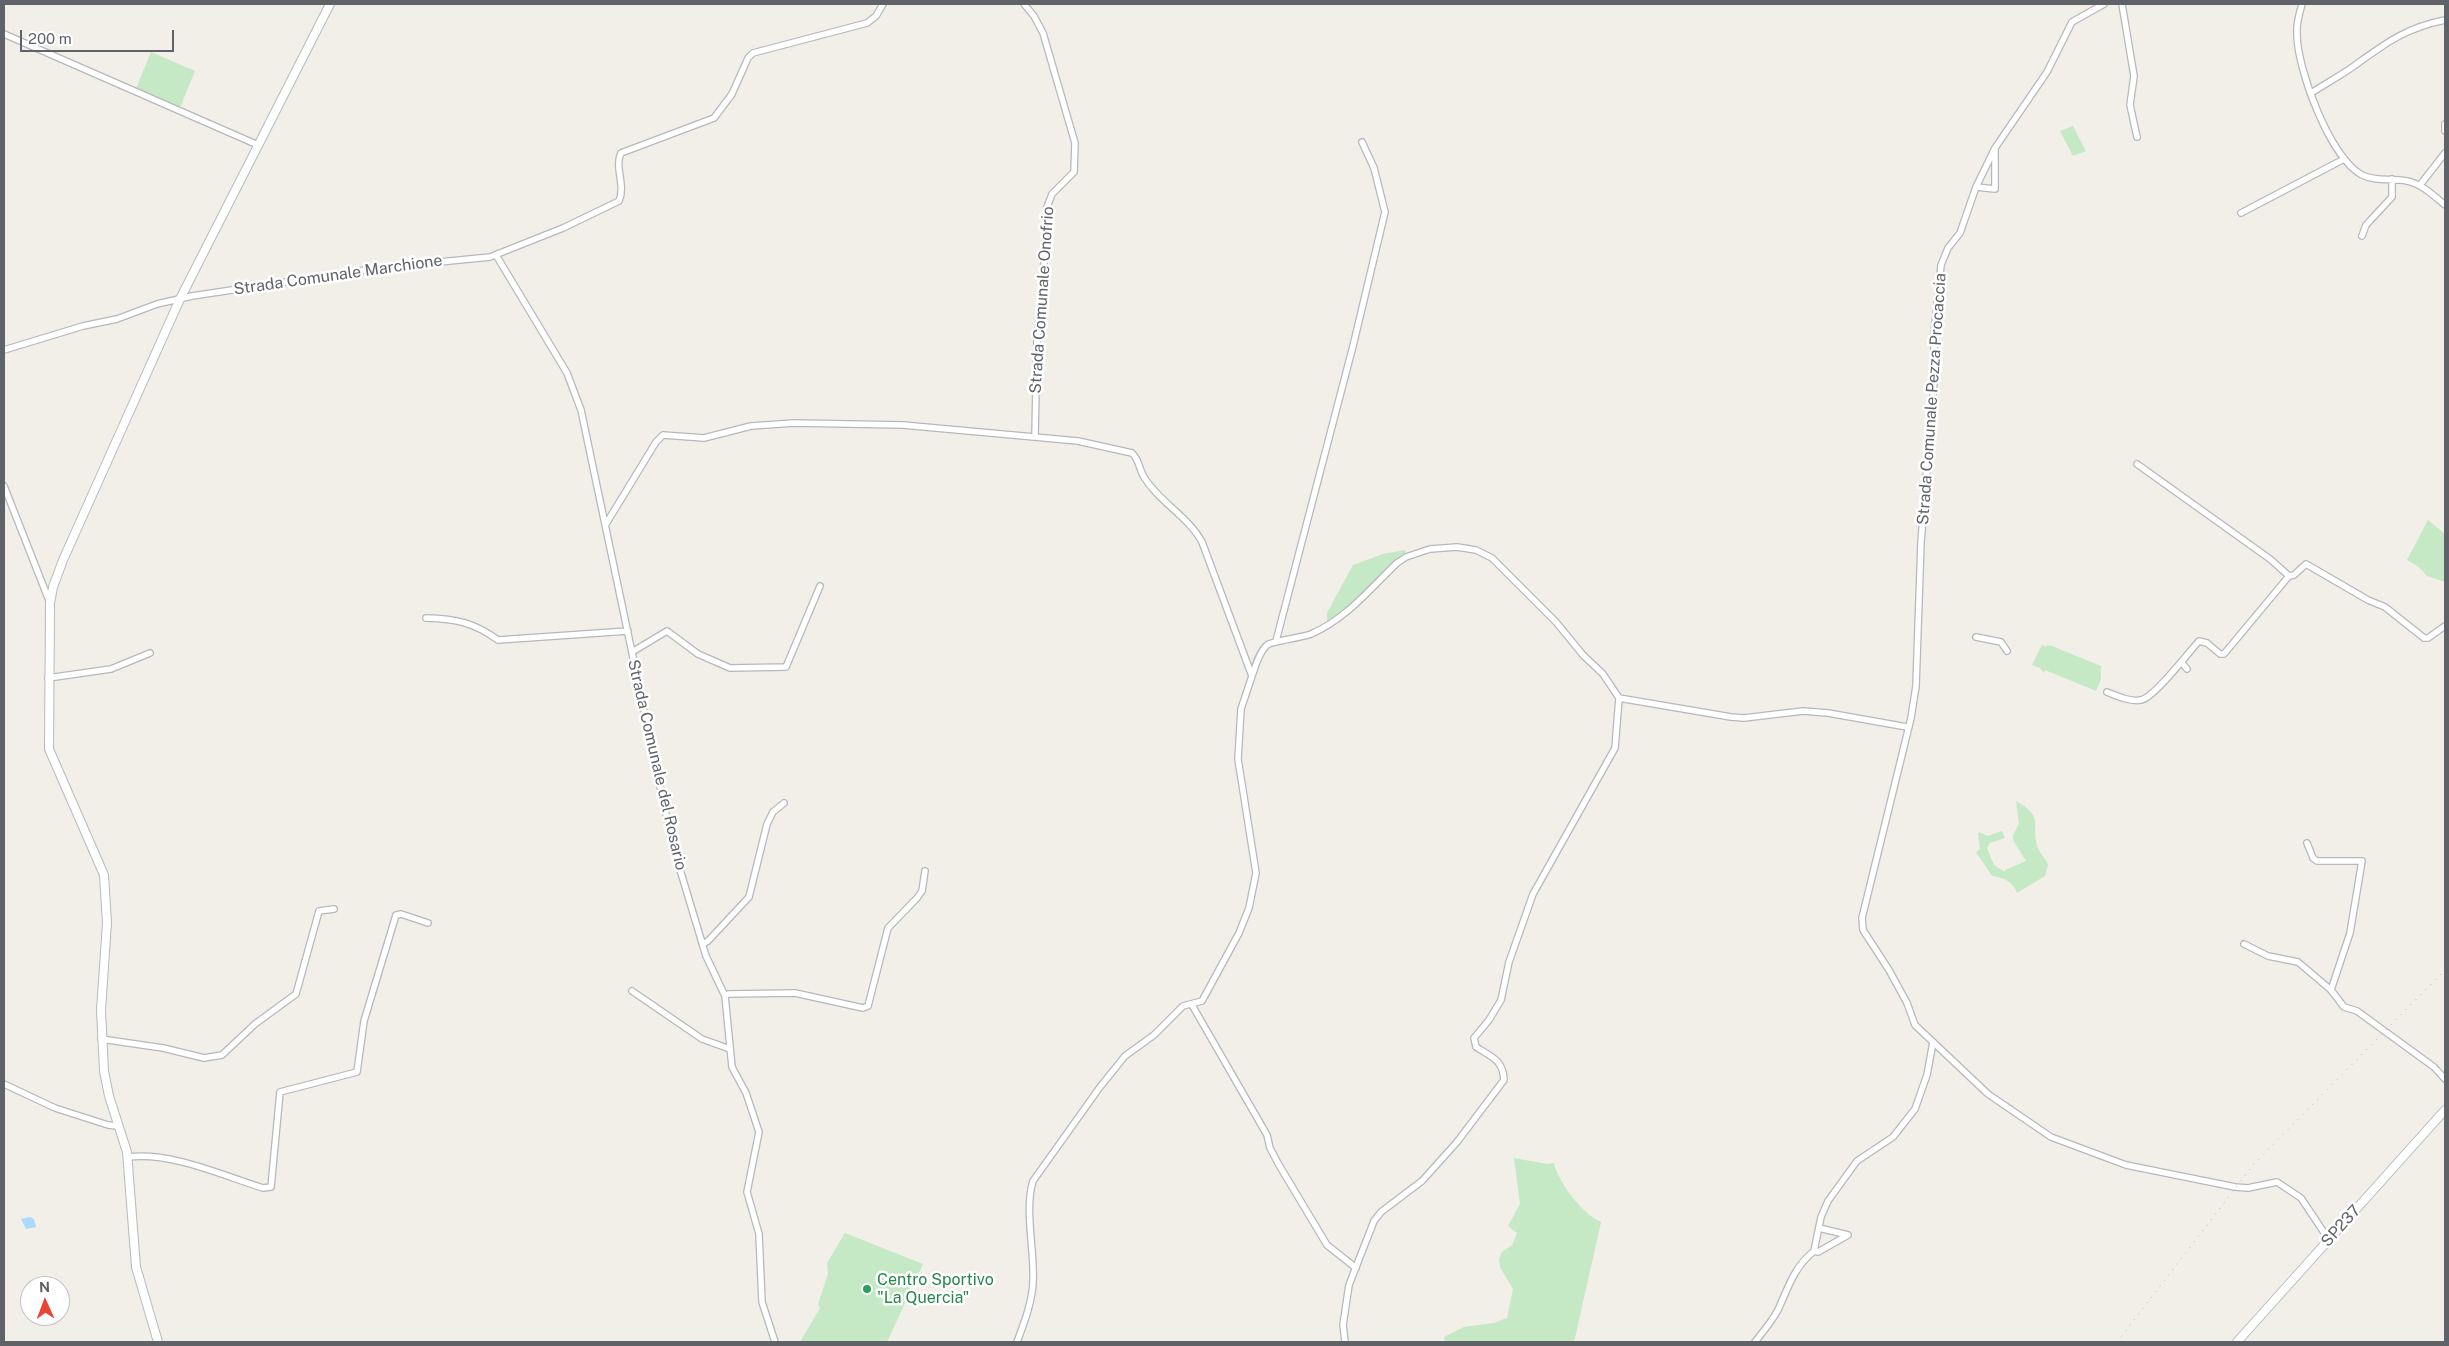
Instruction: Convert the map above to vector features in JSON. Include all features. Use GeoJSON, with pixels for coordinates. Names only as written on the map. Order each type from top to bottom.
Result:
{"type":"FeatureCollection","features":[{"type":"Feature","properties":{"kind":"main road"},"geometry":{"type":"LineString","coordinates":[[158,1342],[136,1268],[128,1157],[117,1126],[104,1071],[101,1039],[107,923],[106,887],[100,862],[48,748],[50,603],[60,567],[180,299],[330,4]]}},
{"type":"Feature","properties":{"kind":"main road","name":"SP237"},"geometry":{"type":"LineString","coordinates":[[2237,1342],[2445,1110]]}},
{"type":"Feature","properties":{"kind":"street","name":"Strada Comunale Marchione"},"geometry":{"type":"LineString","coordinates":[[4,350],[180,299],[346,272],[426,262],[474,260],[496,255],[563,228],[618,201],[621,188],[619,160],[621,153],[714,118],[732,94],[748,58],[753,53],[867,22],[876,16],[883,4]]}},
{"type":"Feature","properties":{"kind":"street","name":"Strada Comunale Onofrio"},"geometry":{"type":"LineString","coordinates":[[1024,4],[1034,16],[1043,33],[1074,137],[1076,156],[1074,172],[1052,194],[1047,207],[1042,300],[1037,328],[1035,437]]}},
{"type":"Feature","properties":{"kind":"street","name":"Strada Comunale Pezza Procaccia"},"geometry":{"type":"LineString","coordinates":[[2104,4],[2072,22],[2047,72],[1995,148],[1976,187],[1960,233],[1948,248],[1941,265],[1934,334],[1934,381],[1921,542],[1916,686],[1862,918],[1863,930],[1889,970],[1907,1004],[1915,1025],[1988,1094],[2051,1138],[2126,1165],[2248,1188],[2277,1182],[2301,1198],[2329,1240]]}},
{"type":"Feature","properties":{"kind":"street"},"geometry":{"type":"LineString","coordinates":[[2122,4],[2134,76],[2130,105],[2137,137]]}},
{"type":"Feature","properties":{"kind":"street"},"geometry":{"type":"LineString","coordinates":[[2302,4],[2297,25],[2297,42],[2311,93],[2330,139],[2344,159],[2364,176],[2420,185],[2445,205]]}},
{"type":"Feature","properties":{"kind":"street"},"geometry":{"type":"LineString","coordinates":[[2311,93],[2353,67],[2392,38],[2410,30],[2445,20]]}},
{"type":"Feature","properties":{"kind":"street"},"geometry":{"type":"LineString","coordinates":[[4,34],[258,145]]}},
{"type":"Feature","properties":{"kind":"street"},"geometry":{"type":"LineString","coordinates":[[2445,124],[2445,131]]}},
{"type":"Feature","properties":{"kind":"street"},"geometry":{"type":"LineString","coordinates":[[1276,641],[1353,346],[1385,212],[1374,168],[1362,142]]}},
{"type":"Feature","properties":{"kind":"street"},"geometry":{"type":"LineString","coordinates":[[1976,187],[1995,189],[1995,148]]}},
{"type":"Feature","properties":{"kind":"street"},"geometry":{"type":"LineString","coordinates":[[2420,185],[2445,153]]}},
{"type":"Feature","properties":{"kind":"street"},"geometry":{"type":"LineString","coordinates":[[2241,213],[2344,159]]}},
{"type":"Feature","properties":{"kind":"street"},"geometry":{"type":"LineString","coordinates":[[2362,236],[2366,225],[2392,197],[2392,179]]}},
{"type":"Feature","properties":{"kind":"street","name":"Strada Comunale del Rosario"},"geometry":{"type":"LineString","coordinates":[[496,255],[562,363],[573,386],[588,440],[672,843],[706,956],[725,996],[732,1067],[746,1093],[759,1132],[747,1192],[759,1234],[762,1302],[776,1342]]}},
{"type":"Feature","properties":{"kind":"street"},"geometry":{"type":"LineString","coordinates":[[606,524],[656,442],[663,435],[704,438],[751,426],[803,423],[934,426],[1088,443],[1125,450],[1136,456],[1144,478],[1190,525],[1202,542],[1252,676]]}},
{"type":"Feature","properties":{"kind":"street"},"geometry":{"type":"LineString","coordinates":[[2137,464],[2270,558],[2289,576]]}},
{"type":"Feature","properties":{"kind":"street"},"geometry":{"type":"LineString","coordinates":[[4,486],[50,603]]}},
{"type":"Feature","properties":{"kind":"street"},"geometry":{"type":"LineString","coordinates":[[1017,1342],[1030,1304],[1033,1282],[1032,1181],[1100,1087],[1125,1056],[1154,1035],[1183,1006],[1202,1001],[1209,992],[1239,933],[1249,908],[1255,880],[1254,856],[1238,759],[1241,709],[1252,676],[1267,645],[1276,641],[1281,642],[1311,634],[1332,622],[1346,612],[1397,563],[1406,557],[1430,549],[1468,548],[1492,558],[1540,603],[1583,655],[1604,674],[1619,698],[1615,748],[1533,894],[1509,962],[1501,1000],[1489,1020],[1474,1038],[1476,1047],[1500,1063],[1504,1068],[1504,1080],[1457,1142],[1422,1181],[1381,1212],[1374,1221],[1349,1285],[1343,1324],[1345,1342]]}},
{"type":"Feature","properties":{"kind":"street"},"geometry":{"type":"LineString","coordinates":[[2107,692],[2136,700],[2146,699],[2199,641],[2203,640],[2220,654],[2224,654],[2289,576],[2294,575],[2306,564],[2368,600],[2385,607],[2424,638],[2428,638],[2445,626]]}},
{"type":"Feature","properties":{"kind":"street"},"geometry":{"type":"LineString","coordinates":[[632,652],[667,631],[698,654],[730,668],[786,666],[820,586]]}},
{"type":"Feature","properties":{"kind":"street"},"geometry":{"type":"LineString","coordinates":[[426,618],[457,619],[487,632],[498,640],[628,631]]}},
{"type":"Feature","properties":{"kind":"street"},"geometry":{"type":"LineString","coordinates":[[1976,637],[2001,642],[2007,651]]}},
{"type":"Feature","properties":{"kind":"street"},"geometry":{"type":"LineString","coordinates":[[48,678],[111,669],[150,653]]}},
{"type":"Feature","properties":{"kind":"street"},"geometry":{"type":"LineString","coordinates":[[2181,662],[2187,669]]}},
{"type":"Feature","properties":{"kind":"street"},"geometry":{"type":"LineString","coordinates":[[1619,698],[1723,716],[1744,718],[1803,711],[1828,713],[1907,727]]}},
{"type":"Feature","properties":{"kind":"street"},"geometry":{"type":"LineString","coordinates":[[703,944],[749,897],[767,824],[773,812],[784,802]]}},
{"type":"Feature","properties":{"kind":"street"},"geometry":{"type":"LineString","coordinates":[[2307,843],[2312,858],[2317,861],[2362,861],[2350,934],[2331,990]]}},
{"type":"Feature","properties":{"kind":"street"},"geometry":{"type":"LineString","coordinates":[[725,996],[728,994],[758,992],[795,993],[866,1008],[869,1004],[888,928],[922,891],[925,870]]}},
{"type":"Feature","properties":{"kind":"street"},"geometry":{"type":"LineString","coordinates":[[101,1039],[163,1048],[204,1058],[222,1055],[255,1024],[287,1003],[296,994],[319,911],[334,909]]}},
{"type":"Feature","properties":{"kind":"street"},"geometry":{"type":"LineString","coordinates":[[128,1157],[155,1157],[200,1168],[263,1188],[271,1187],[280,1092],[357,1072],[364,1021],[396,915],[400,914],[428,922]]}},
{"type":"Feature","properties":{"kind":"street"},"geometry":{"type":"LineString","coordinates":[[2244,944],[2268,956],[2298,962],[2331,990],[2344,1007],[2357,1011],[2434,1067],[2445,1080]]}},
{"type":"Feature","properties":{"kind":"street"},"geometry":{"type":"LineString","coordinates":[[632,992],[702,1039],[730,1049]]}},
{"type":"Feature","properties":{"kind":"street"},"geometry":{"type":"LineString","coordinates":[[1192,1005],[1267,1135],[1270,1148],[1279,1166],[1327,1245],[1356,1268]]}},
{"type":"Feature","properties":{"kind":"street"},"geometry":{"type":"LineString","coordinates":[[1756,1342],[1777,1312],[1794,1271],[1814,1251],[1818,1228],[1828,1201],[1857,1161],[1893,1137],[1915,1109],[1927,1075],[1933,1042]]}},
{"type":"Feature","properties":{"kind":"street"},"geometry":{"type":"LineString","coordinates":[[4,1084],[55,1108],[108,1125],[117,1126]]}},
{"type":"Feature","properties":{"kind":"street"},"geometry":{"type":"LineString","coordinates":[[1814,1251],[1818,1252],[1848,1235],[1818,1228]]}},
{"type":"Feature","properties":{"kind":"green space"},"geometry":{"type":"Polygon","coordinates":[[[151,52],[195,71],[179,110],[135,91],[151,52]]]}},
{"type":"Feature","properties":{"kind":"green space"},"geometry":{"type":"Polygon","coordinates":[[[2073,126],[2086,151],[2073,156],[2060,131],[2073,126]]]}},
{"type":"Feature","properties":{"kind":"green space"},"geometry":{"type":"Polygon","coordinates":[[[2428,520],[2445,534],[2445,582],[2427,576],[2420,568],[2407,560],[2428,520]]]}},
{"type":"Feature","properties":{"kind":"green space"},"geometry":{"type":"Polygon","coordinates":[[[1405,550],[1406,557],[1342,615],[1327,624],[1327,613],[1353,565],[1383,554],[1405,550]]]}},
{"type":"Feature","properties":{"kind":"green space"},"geometry":{"type":"Polygon","coordinates":[[[2042,645],[2046,647],[2048,645],[2052,646],[2101,666],[2101,679],[2096,691],[2045,670],[2044,673],[2040,668],[2032,665],[2042,645]]]}},
{"type":"Feature","properties":{"kind":"green space"},"geometry":{"type":"Polygon","coordinates":[[[2016,801],[2025,807],[2034,818],[2038,848],[2048,865],[2045,876],[2017,893],[2013,885],[2007,880],[1992,876],[1976,852],[1980,849],[1979,832],[1988,836],[2002,831],[2005,838],[1990,843],[1987,848],[1994,865],[2005,872],[2005,870],[2026,861],[2013,840],[2013,835],[2019,824],[2016,801]]]}},
{"type":"Feature","properties":{"kind":"green space"},"geometry":{"type":"Polygon","coordinates":[[[1514,1158],[1547,1164],[1554,1163],[1556,1171],[1572,1197],[1587,1212],[1601,1222],[1575,1338],[1573,1342],[1445,1342],[1444,1337],[1464,1327],[1494,1323],[1507,1318],[1513,1289],[1500,1267],[1499,1259],[1502,1252],[1512,1245],[1517,1233],[1508,1226],[1520,1204],[1514,1158]]]}},
{"type":"Feature","properties":{"kind":"green space","name":"Centro Sportivo \"La Quercia\""},"geometry":{"type":"Polygon","coordinates":[[[845,1233],[923,1264],[887,1342],[800,1342],[820,1308],[818,1304],[828,1274],[827,1263],[845,1233]]]}},
{"type":"Feature","properties":{"kind":"water"},"geometry":{"type":"Polygon","coordinates":[[[30,1217],[34,1219],[36,1227],[26,1229],[21,1219],[30,1217]]]}},
{"type":"Feature","properties":{"kind":"railway"},"geometry":{"type":"LineString","coordinates":[[2117,1342],[2254,1164],[2445,970]]}},
{"type":"Feature","properties":{"kind":"place","name":"Centro Sportivo \"La Quercia\""},"geometry":{"type":"Point","coordinates":[867,1289]}}]}
